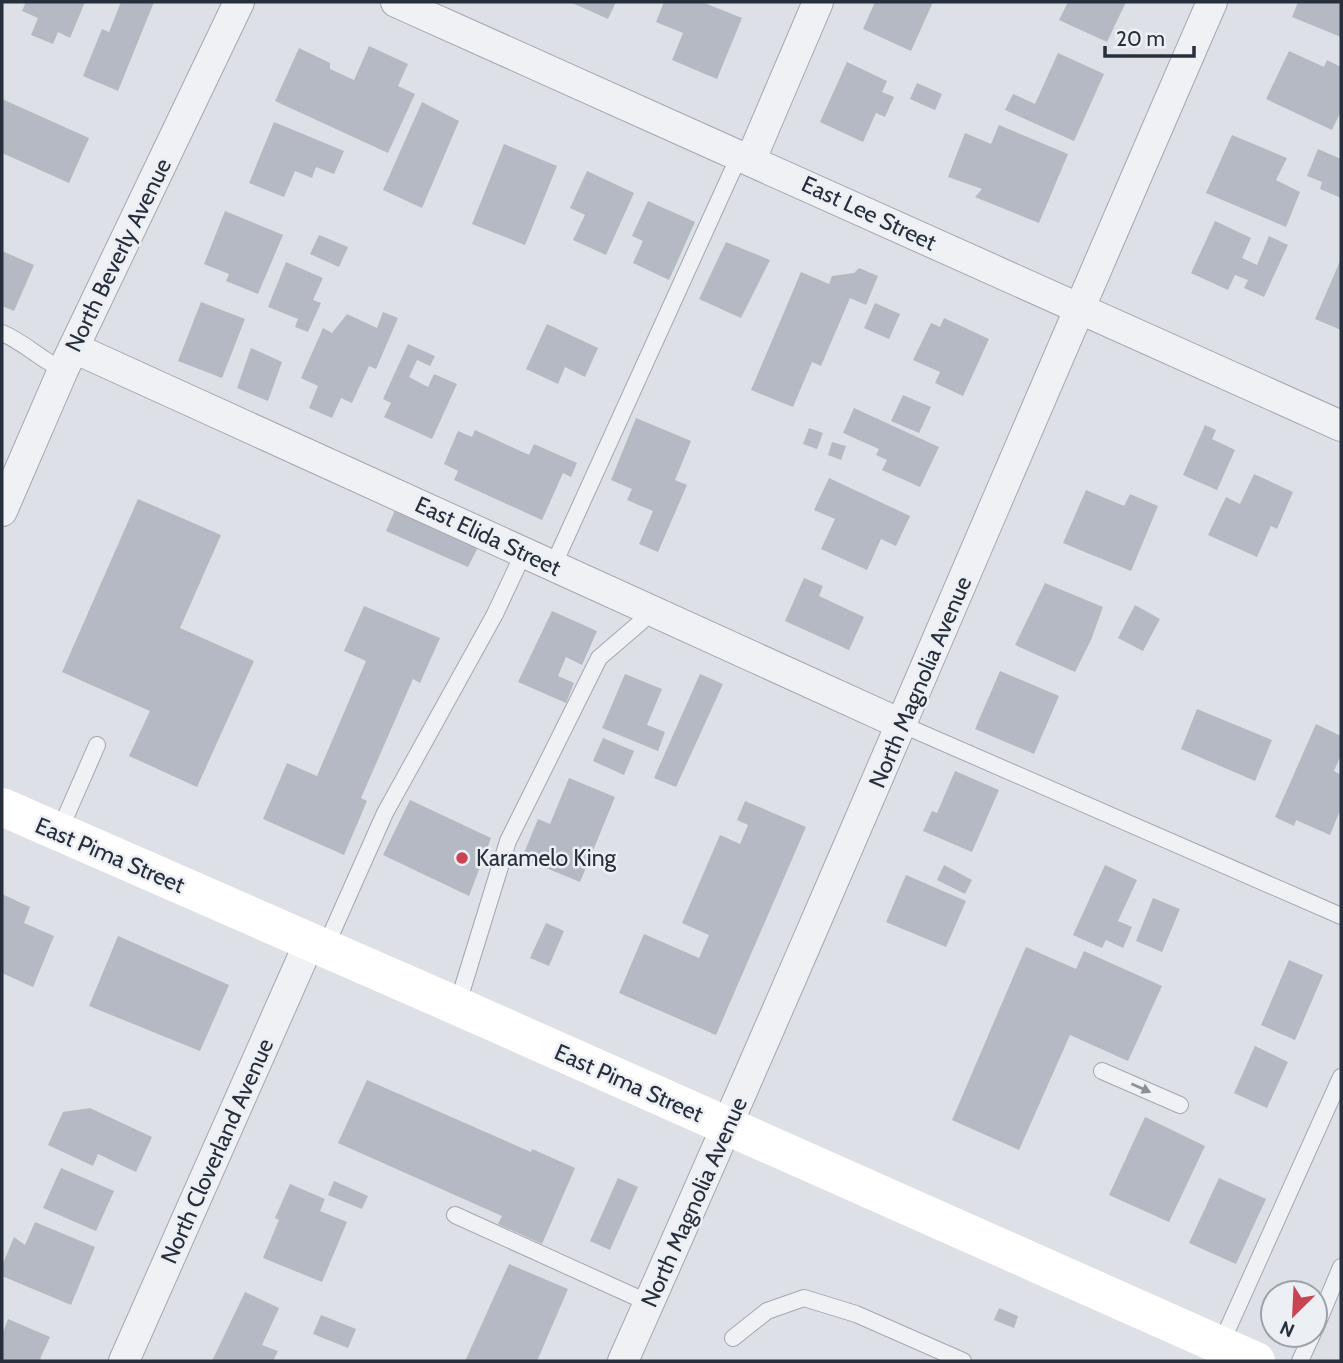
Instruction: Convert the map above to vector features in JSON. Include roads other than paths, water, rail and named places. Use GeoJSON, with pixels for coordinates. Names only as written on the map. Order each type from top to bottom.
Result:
{"type":"FeatureCollection","features":[{"type":"Feature","properties":{"kind":"street","name":"North Beverly Avenue"},"geometry":{"type":"LineString","coordinates":[[2,511],[69,359],[239,2]]}},
{"type":"Feature","properties":{"kind":"street","name":"East Lee Street"},"geometry":{"type":"LineString","coordinates":[[396,2],[1341,426]]}},
{"type":"Feature","properties":{"kind":"street"},"geometry":{"type":"LineString","coordinates":[[746,157],[818,2]]}},
{"type":"Feature","properties":{"kind":"street","name":"North Magnolia Avenue"},"geometry":{"type":"LineString","coordinates":[[624,1361],[903,725],[1078,309],[1212,2]]}},
{"type":"Feature","properties":{"kind":"street","name":"East Elida Street"},"geometry":{"type":"LineString","coordinates":[[69,359],[524,552],[903,725]]}},
{"type":"Feature","properties":{"kind":"street","name":"East Pima Street"},"geometry":{"type":"LineString","coordinates":[[2,807],[1255,1361]]}},
{"type":"Feature","properties":{"kind":"street","name":"North Cloverland Avenue"},"geometry":{"type":"LineString","coordinates":[[124,1361],[318,945]]}},
{"type":"Feature","properties":{"kind":"lane"},"geometry":{"type":"LineString","coordinates":[[553,566],[746,157]]}},
{"type":"Feature","properties":{"kind":"lane"},"geometry":{"type":"LineString","coordinates":[[2,333],[15,338],[48,363],[69,359]]}},
{"type":"Feature","properties":{"kind":"lane"},"geometry":{"type":"LineString","coordinates":[[318,945],[385,813],[495,614],[524,552]]}},
{"type":"Feature","properties":{"kind":"lane"},"geometry":{"type":"LineString","coordinates":[[457,1006],[508,841],[599,658],[642,621],[647,609]]}},
{"type":"Feature","properties":{"kind":"lane"},"geometry":{"type":"LineString","coordinates":[[903,725],[1341,916]]}},
{"type":"Feature","properties":{"kind":"lane"},"geometry":{"type":"LineString","coordinates":[[59,832],[97,745]]}},
{"type":"Feature","properties":{"kind":"lane"},"geometry":{"type":"LineString","coordinates":[[1102,1071],[1180,1105]]}},
{"type":"Feature","properties":{"kind":"lane"},"geometry":{"type":"LineString","coordinates":[[1220,1346],[1341,1076]]}},
{"type":"Feature","properties":{"kind":"lane"},"geometry":{"type":"LineString","coordinates":[[455,1215],[649,1303]]}},
{"type":"Feature","properties":{"kind":"lane"},"geometry":{"type":"LineString","coordinates":[[1329,1296],[1341,1267]]}},
{"type":"Feature","properties":{"kind":"lane"},"geometry":{"type":"LineString","coordinates":[[733,1338],[767,1311],[804,1297],[856,1314],[963,1361]]}},
{"type":"Feature","properties":{"kind":"place","name":"Karamelo King"},"geometry":{"type":"Point","coordinates":[462,858]}}]}
